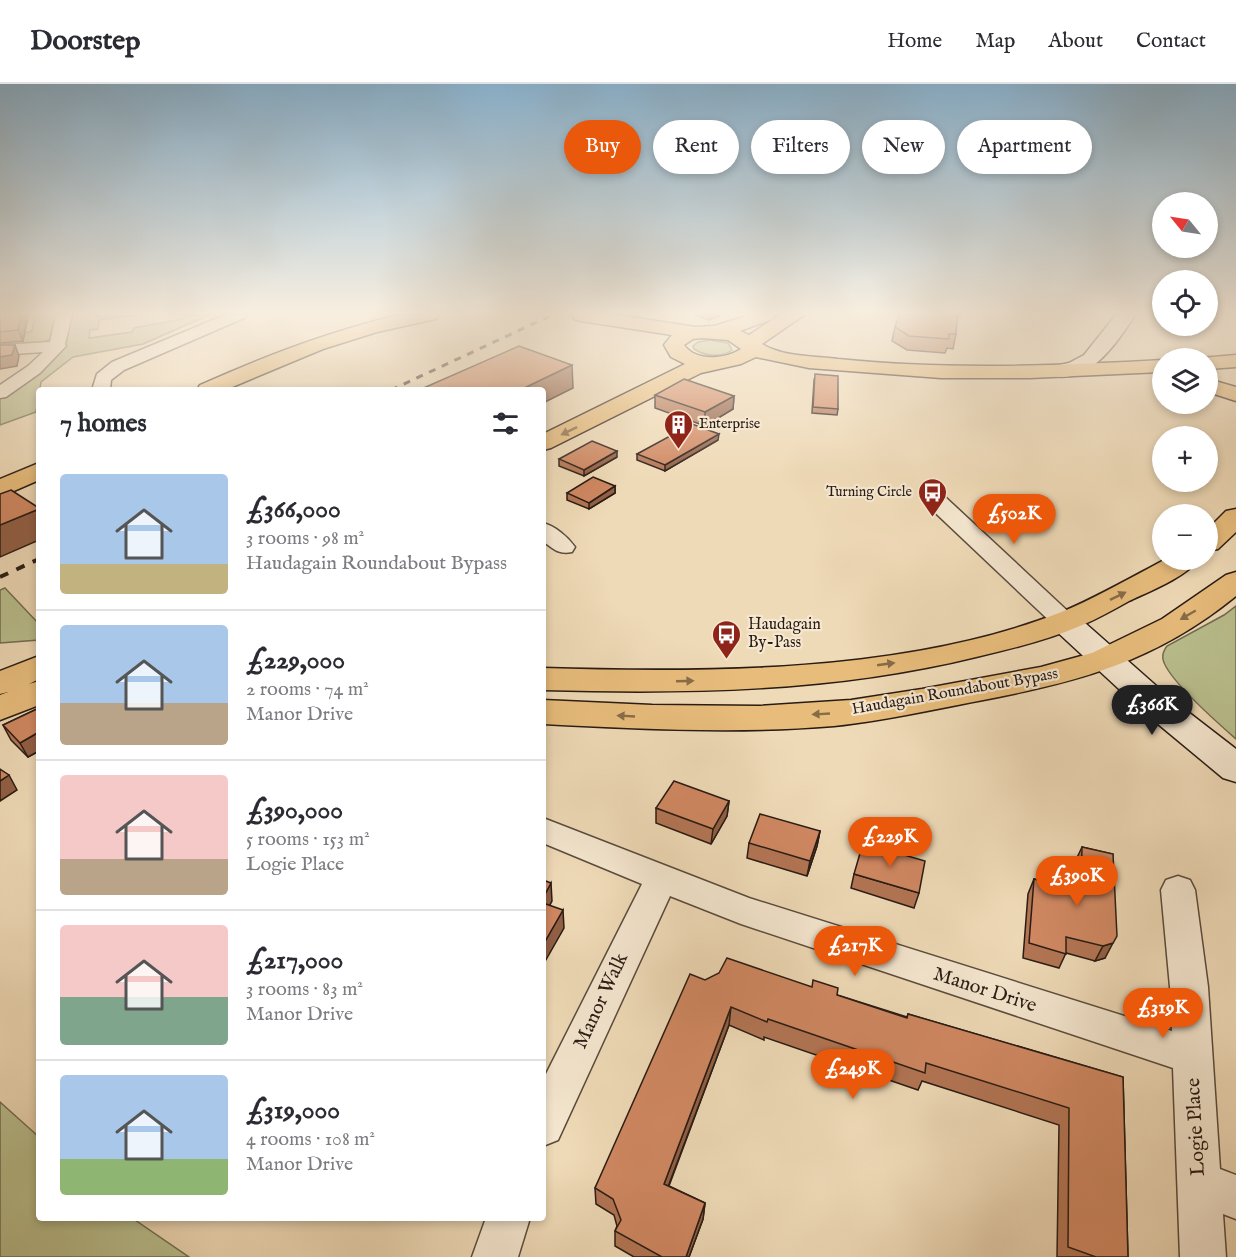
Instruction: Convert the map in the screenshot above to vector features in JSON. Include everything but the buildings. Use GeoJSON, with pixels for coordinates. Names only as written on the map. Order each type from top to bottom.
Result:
{"type":"FeatureCollection","features":[{"type":"Feature","properties":{"kind":"main road"},"geometry":{"type":"LineString","coordinates":[[213,387],[249,370]]}},
{"type":"Feature","properties":{"kind":"main road"},"geometry":{"type":"LineString","coordinates":[[546,424],[651,370]]}},
{"type":"Feature","properties":{"kind":"main road"},"geometry":{"type":"LineString","coordinates":[[546,441],[690,370]]}},
{"type":"Feature","properties":{"kind":"main road"},"geometry":{"type":"LineString","coordinates":[[796,370],[981,382],[1152,371]]}},
{"type":"Feature","properties":{"kind":"main road"},"geometry":{"type":"LineString","coordinates":[[912,370],[956,372],[1152,370]]}},
{"type":"Feature","properties":{"kind":"main road"},"geometry":{"type":"LineString","coordinates":[[1218,374],[1236,372]]}},
{"type":"Feature","properties":{"kind":"main road"},"geometry":{"type":"LineString","coordinates":[[1218,388],[1236,394]]}},
{"type":"Feature","properties":{"kind":"main road"},"geometry":{"type":"LineString","coordinates":[[0,489],[36,472]]}},
{"type":"Feature","properties":{"kind":"main road"},"geometry":{"type":"LineString","coordinates":[[1218,534],[1236,517]]}},
{"type":"Feature","properties":{"kind":"main road"},"geometry":{"type":"LineString","coordinates":[[546,679],[677,681],[762,678],[852,669],[969,649],[1065,622],[1165,570]]}},
{"type":"Feature","properties":{"kind":"main road","name":"Haudagain Roundabout Bypass"},"geometry":{"type":"LineString","coordinates":[[546,712],[733,718],[833,714],[890,707],[1027,680],[1104,660],[1188,616],[1236,581]]}},
{"type":"Feature","properties":{"kind":"main road"},"geometry":{"type":"LineString","coordinates":[[0,683],[36,668]]}},
{"type":"Feature","properties":{"kind":"main road"},"geometry":{"type":"LineString","coordinates":[[0,708],[36,693]]}},
{"type":"Feature","properties":{"kind":"street"},"geometry":{"type":"LineString","coordinates":[[0,393],[34,370]]}},
{"type":"Feature","properties":{"kind":"street"},"geometry":{"type":"LineString","coordinates":[[102,387],[103,378],[113,370]]}},
{"type":"Feature","properties":{"kind":"street"},"geometry":{"type":"LineString","coordinates":[[1056,371],[1062,370]]}},
{"type":"Feature","properties":{"kind":"street"},"geometry":{"type":"LineString","coordinates":[[934,499],[1104,660],[1236,769]]}},
{"type":"Feature","properties":{"kind":"street"},"geometry":{"type":"LineString","coordinates":[[546,532],[564,547]]}},
{"type":"Feature","properties":{"kind":"street","name":"Manor Drive"},"geometry":{"type":"LineString","coordinates":[[546,831],[663,879],[808,933],[1192,1056]]}},
{"type":"Feature","properties":{"kind":"street","name":"Manor Walk"},"geometry":{"type":"LineString","coordinates":[[546,1119],[629,943],[663,879]]}},
{"type":"Feature","properties":{"kind":"street","name":"Logie Place"},"geometry":{"type":"LineString","coordinates":[[1178,890],[1189,987],[1192,1056],[1218,1190],[1203,1257]]}},
{"type":"Feature","properties":{"kind":"street"},"geometry":{"type":"LineString","coordinates":[[495,1257],[507,1221]]}},
{"type":"Feature","properties":{"kind":"green space"},"geometry":{"type":"Polygon","coordinates":[[[41,370],[57,370],[41,382],[40,387],[36,387],[36,412],[0,425],[0,398],[41,370]]]}},
{"type":"Feature","properties":{"kind":"green space"},"geometry":{"type":"Polygon","coordinates":[[[5,588],[36,621],[36,640],[0,643],[0,590],[5,588]]]}},
{"type":"Feature","properties":{"kind":"green space"},"geometry":{"type":"Polygon","coordinates":[[[1236,606],[1236,739],[1173,678],[1163,657],[1167,646],[1236,606]]]}},
{"type":"Feature","properties":{"kind":"green space"},"geometry":{"type":"Polygon","coordinates":[[[0,1102],[36,1134],[36,1221],[136,1221],[189,1257],[0,1257],[0,1102]]]}},
{"type":"Feature","properties":{"kind":"railway"},"geometry":{"type":"LineString","coordinates":[[397,387],[434,370]]}},
{"type":"Feature","properties":{"kind":"railway"},"geometry":{"type":"LineString","coordinates":[[0,577],[36,560]]}},
{"type":"Feature","properties":{"kind":"place","name":"Enterprise"},"geometry":{"type":"Point","coordinates":[678,450]}},
{"type":"Feature","properties":{"kind":"place","name":"Turning Circle"},"geometry":{"type":"Point","coordinates":[933,518]}},
{"type":"Feature","properties":{"kind":"place","name":"Haudagain By-Pass"},"geometry":{"type":"Point","coordinates":[727,660]}}]}
